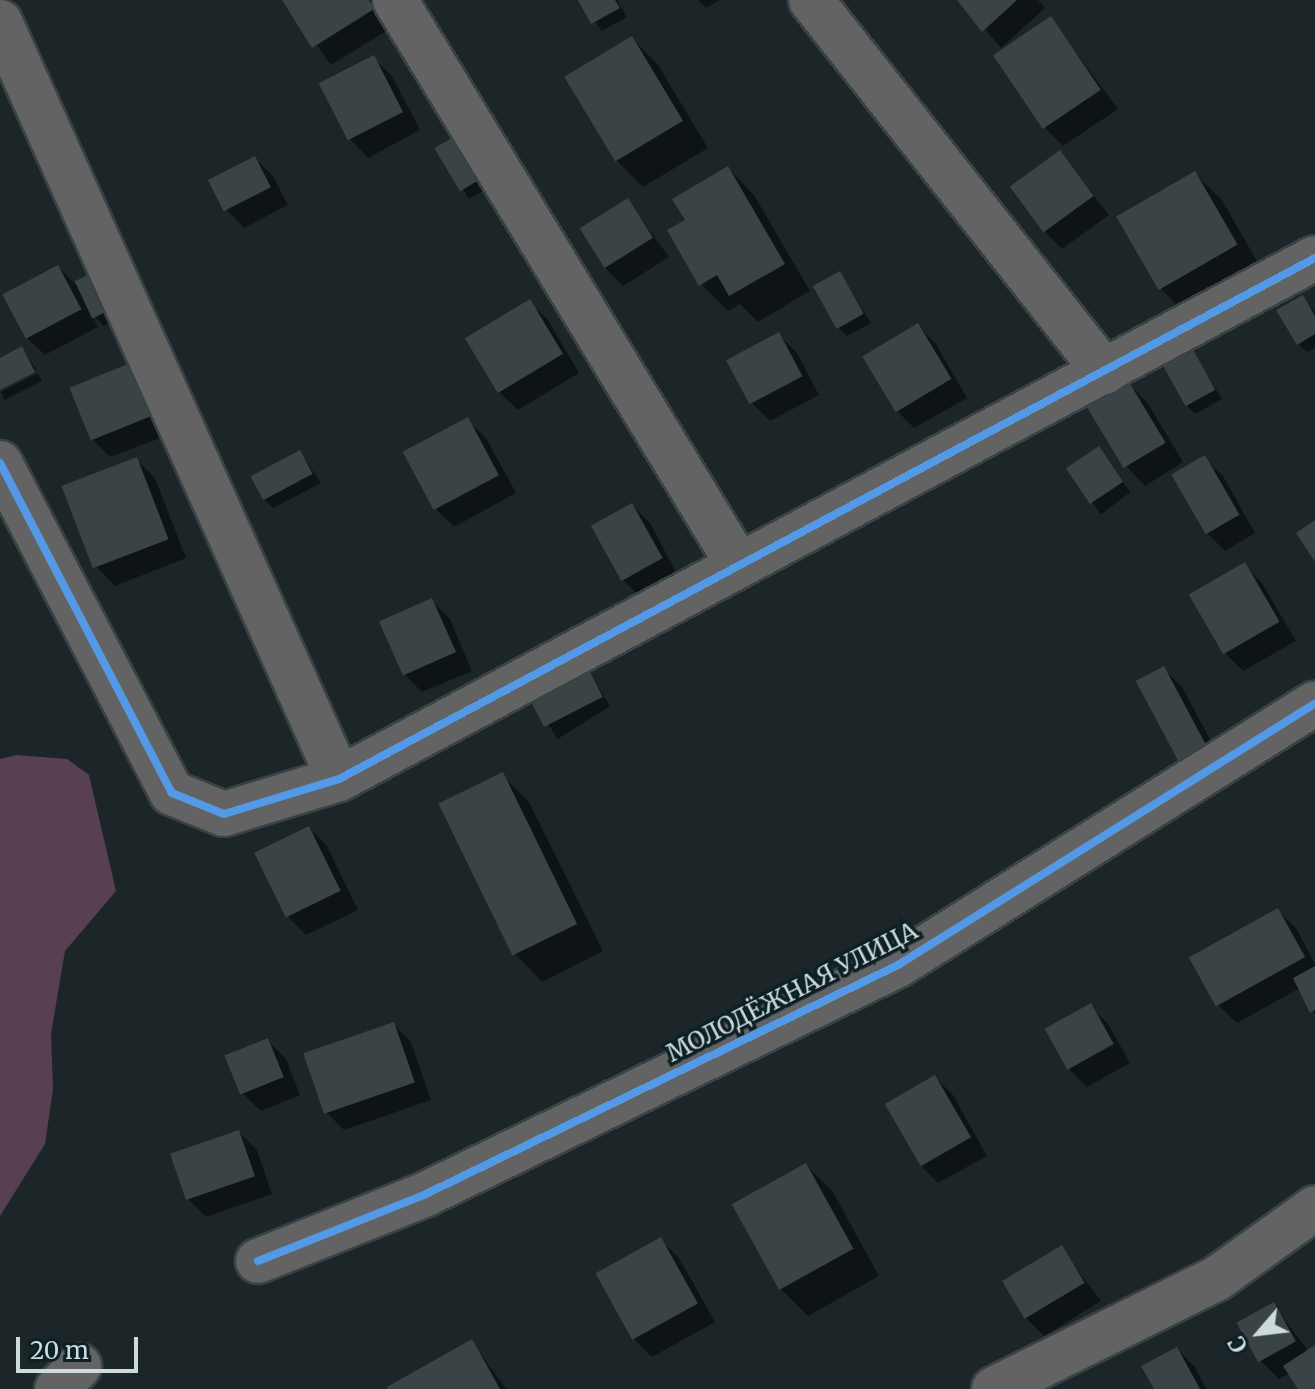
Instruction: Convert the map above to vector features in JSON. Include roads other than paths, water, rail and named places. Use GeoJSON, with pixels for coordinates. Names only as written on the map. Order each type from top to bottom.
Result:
{"type":"FeatureCollection","features":[{"type":"Feature","properties":{"kind":"street"},"geometry":{"type":"LineString","coordinates":[[395,0],[739,566]]}},
{"type":"Feature","properties":{"kind":"street"},"geometry":{"type":"LineString","coordinates":[[811,0],[1105,372]]}},
{"type":"Feature","properties":{"kind":"street"},"geometry":{"type":"LineString","coordinates":[[0,22],[339,779]]}},
{"type":"Feature","properties":{"kind":"street"},"geometry":{"type":"LineString","coordinates":[[0,463],[172,793],[224,814],[339,779],[1315,258]]}},
{"type":"Feature","properties":{"kind":"street","name":"МОЛОДЁЖНАЯ УЛИЦА"},"geometry":{"type":"LineString","coordinates":[[258,1261],[426,1194],[898,965],[1315,703]]}},
{"type":"Feature","properties":{"kind":"street"},"geometry":{"type":"LineString","coordinates":[[994,1389],[1216,1279],[1315,1208]]}}]}
